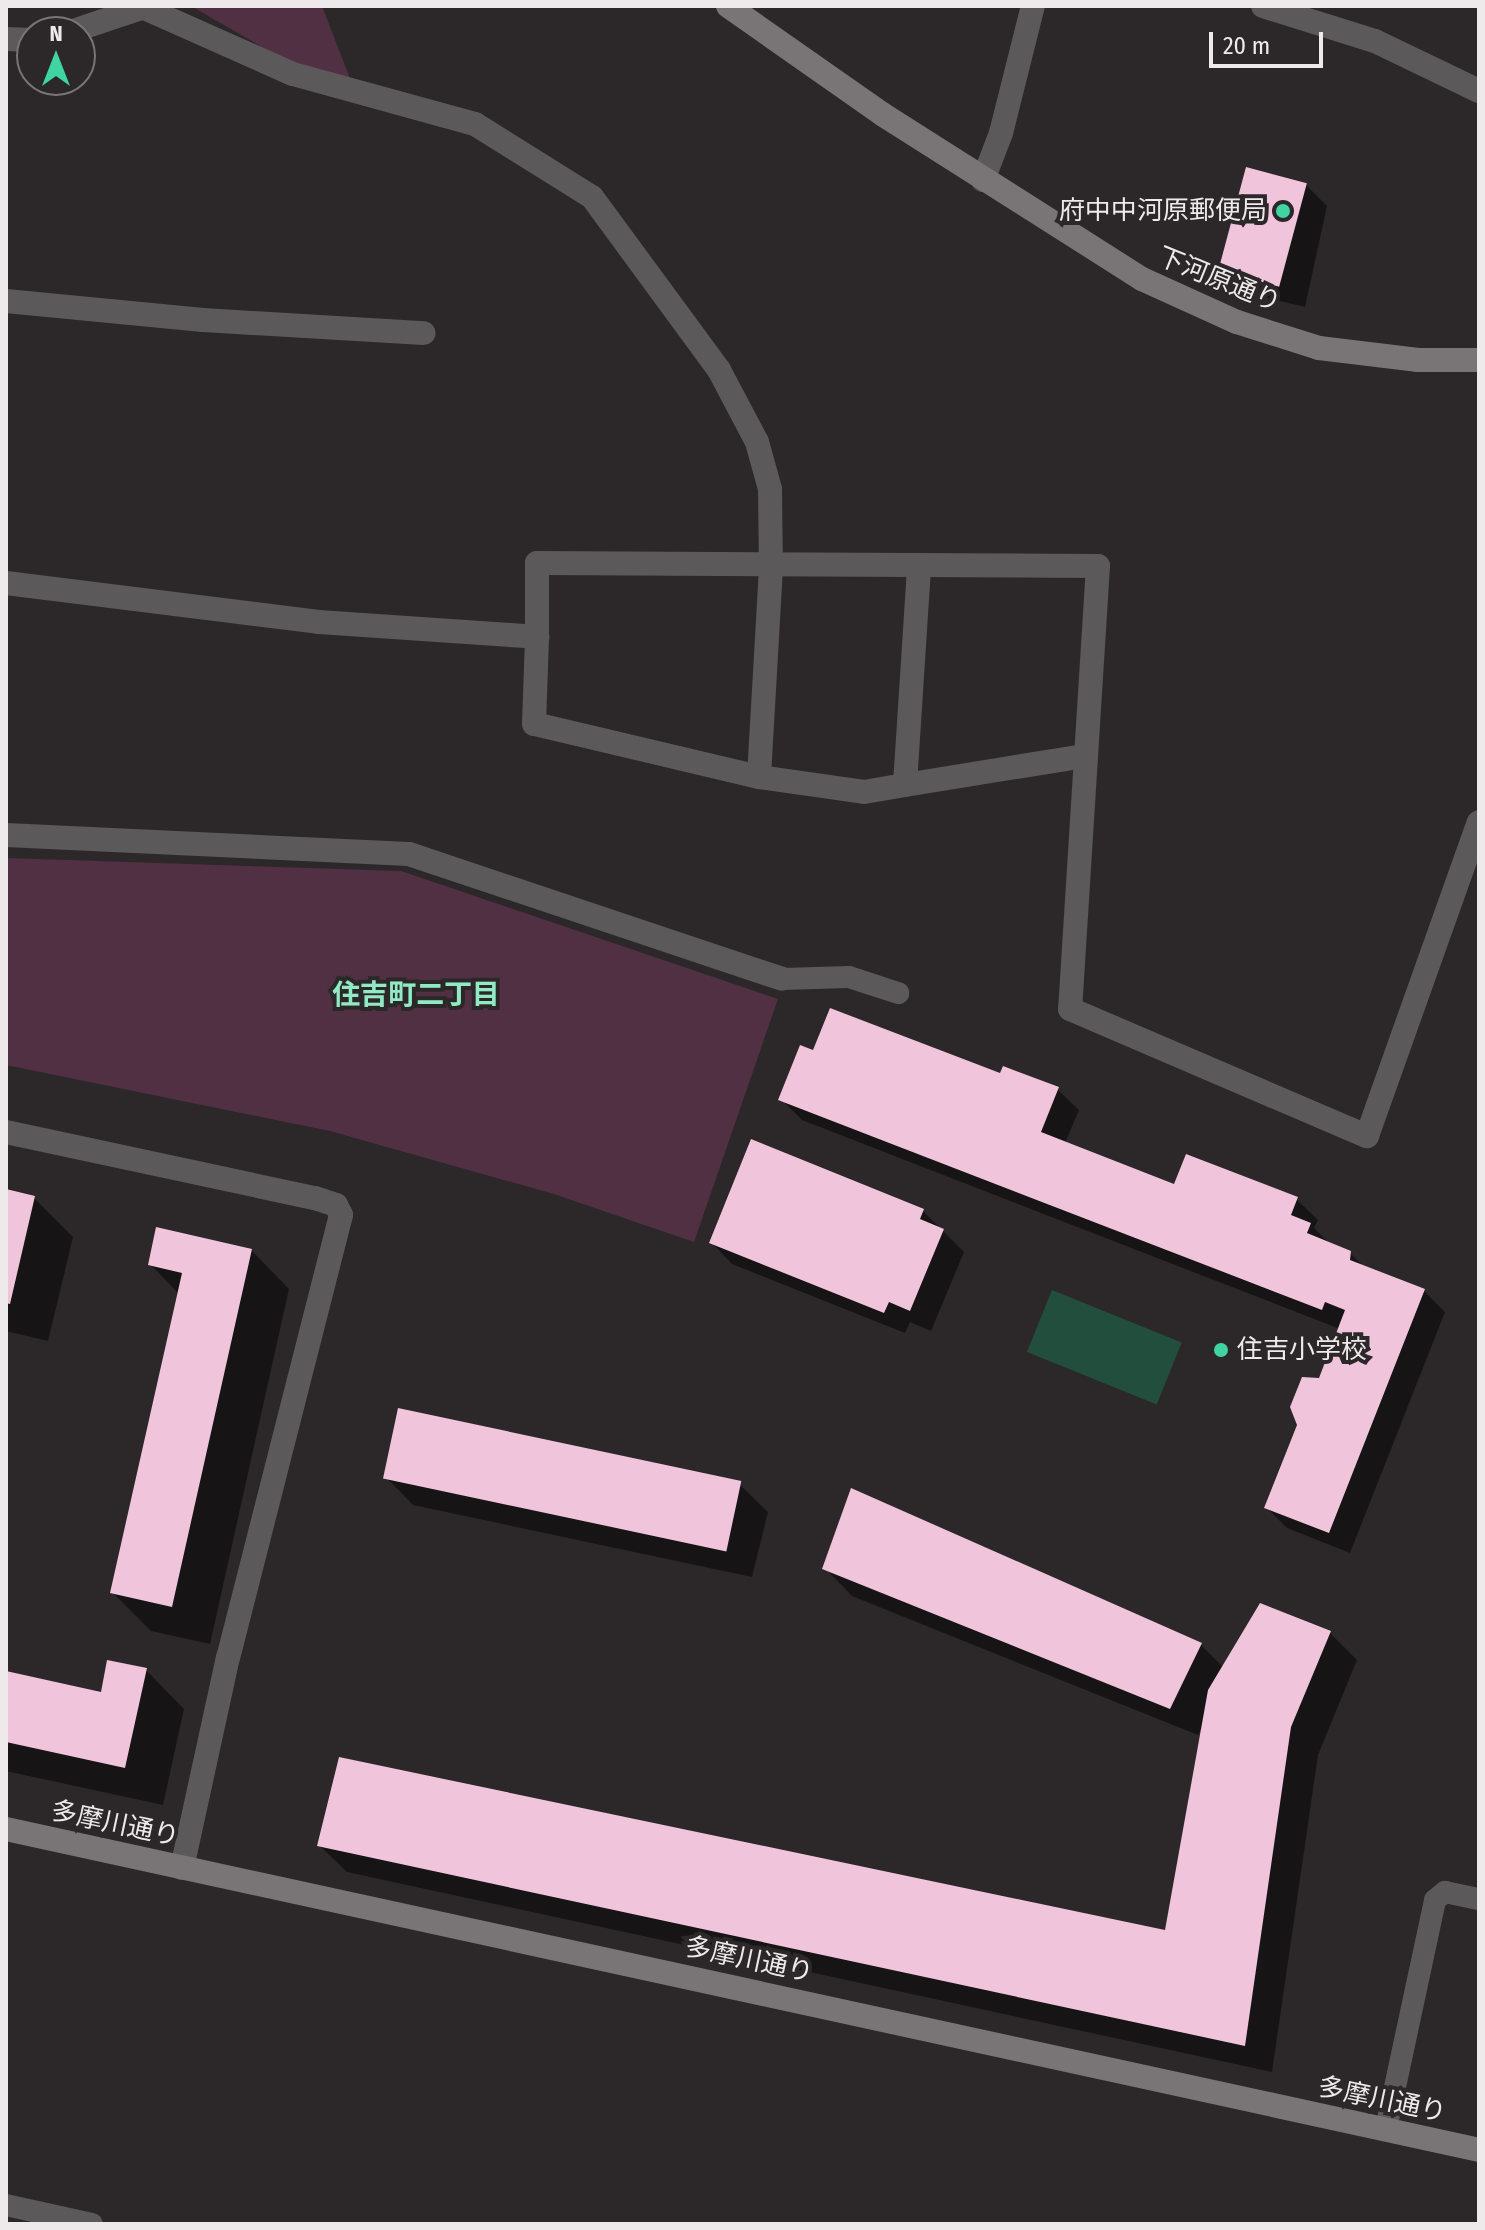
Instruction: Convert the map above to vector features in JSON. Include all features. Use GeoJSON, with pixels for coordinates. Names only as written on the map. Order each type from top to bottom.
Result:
{"type":"FeatureCollection","features":[{"type":"Feature","properties":{"kind":"street","name":"下河原通り"},"geometry":{"type":"LineString","coordinates":[[728,6],[983,180],[1142,279],[1237,322],[1319,348],[1418,360],[1479,360]]}},
{"type":"Feature","properties":{"kind":"street"},"geometry":{"type":"LineString","coordinates":[[983,180],[1001,133],[1033,6]]}},
{"type":"Feature","properties":{"kind":"street"},"geometry":{"type":"LineString","coordinates":[[96,23],[143,7],[293,74],[475,124],[592,197],[719,370],[757,442],[770,489],[771,568],[759,777]]}},
{"type":"Feature","properties":{"kind":"street"},"geometry":{"type":"LineString","coordinates":[[1270,7],[1375,41],[1479,91]]}},
{"type":"Feature","properties":{"kind":"street"},"geometry":{"type":"LineString","coordinates":[[6,301],[203,320],[424,333]]}},
{"type":"Feature","properties":{"kind":"street"},"geometry":{"type":"LineString","coordinates":[[1084,756],[864,792],[759,777],[534,724],[537,563],[771,568],[1098,566],[1070,1009],[1367,1136],[1479,822]]}},
{"type":"Feature","properties":{"kind":"street"},"geometry":{"type":"LineString","coordinates":[[905,785],[919,568]]}},
{"type":"Feature","properties":{"kind":"street"},"geometry":{"type":"LineString","coordinates":[[6,583],[319,622],[537,637]]}},
{"type":"Feature","properties":{"kind":"street"},"geometry":{"type":"LineString","coordinates":[[6,835],[409,854],[782,979]]}},
{"type":"Feature","properties":{"kind":"street"},"geometry":{"type":"LineString","coordinates":[[6,1132],[315,1198],[336,1205],[341,1215],[228,1657],[182,1868]]}},
{"type":"Feature","properties":{"kind":"street","name":"多摩川通り"},"geometry":{"type":"LineString","coordinates":[[6,1829],[1479,2150]]}},
{"type":"Feature","properties":{"kind":"lane"},"geometry":{"type":"LineString","coordinates":[[782,979],[849,977],[898,993]]}},
{"type":"Feature","properties":{"kind":"lane"},"geometry":{"type":"LineString","coordinates":[[1386,2129],[1435,1900],[1445,1892],[1479,1899]]}},
{"type":"Feature","properties":{"kind":"lane"},"geometry":{"type":"LineString","coordinates":[[6,2205],[92,2224]]}},
{"type":"Feature","properties":{"kind":"shaded area"},"geometry":{"type":"Polygon","coordinates":[[[191,6],[322,6],[351,81],[295,66],[191,6]]]}},
{"type":"Feature","properties":{"kind":"shaded area"},"geometry":{"type":"Polygon","coordinates":[[[6,858],[401,871],[778,999],[694,1242],[554,1194],[330,1131],[6,1065],[6,858]]]}},
{"type":"Feature","properties":{"kind":"shaded area"},"geometry":{"type":"Polygon","coordinates":[[[1052,1290],[1182,1342],[1157,1405],[1027,1352],[1052,1290]]]}},
{"type":"Feature","properties":{"kind":"building"},"geometry":{"type":"Polygon","coordinates":[[[1246,167],[1307,183],[1279,287],[1218,270],[1246,167]]]}},
{"type":"Feature","properties":{"kind":"building"},"geometry":{"type":"Polygon","coordinates":[[[830,1008],[1000,1073],[1003,1066],[1059,1087],[1041,1132],[1174,1184],[1186,1154],[1298,1197],[1291,1215],[1311,1223],[1307,1233],[1351,1251],[1350,1260],[1425,1289],[1329,1533],[1264,1508],[1297,1425],[1290,1407],[1302,1377],[1319,1378],[1345,1310],[1325,1302],[1322,1310],[778,1100],[800,1045],[813,1050],[830,1008]]]}},
{"type":"Feature","properties":{"kind":"building"},"geometry":{"type":"Polygon","coordinates":[[[751,1139],[924,1209],[920,1219],[944,1229],[910,1311],[889,1302],[884,1313],[709,1243],[751,1139]]]}},
{"type":"Feature","properties":{"kind":"building"},"geometry":{"type":"Polygon","coordinates":[[[6,1189],[35,1196],[10,1304],[6,1303],[6,1189]]]}},
{"type":"Feature","properties":{"kind":"building"},"geometry":{"type":"Polygon","coordinates":[[[156,1227],[252,1249],[172,1607],[110,1593],[182,1273],[148,1265],[156,1227]]]}},
{"type":"Feature","properties":{"kind":"building"},"geometry":{"type":"Polygon","coordinates":[[[398,1408],[741,1481],[726,1551],[383,1478],[398,1408]]]}},
{"type":"Feature","properties":{"kind":"building"},"geometry":{"type":"Polygon","coordinates":[[[851,1488],[1202,1643],[1170,1709],[822,1569],[851,1488]]]}},
{"type":"Feature","properties":{"kind":"building"},"geometry":{"type":"Polygon","coordinates":[[[1260,1603],[1331,1631],[1291,1727],[1245,2046],[317,1846],[339,1757],[1165,1930],[1208,1690],[1260,1603]]]}},
{"type":"Feature","properties":{"kind":"building"},"geometry":{"type":"Polygon","coordinates":[[[107,1660],[147,1668],[125,1768],[6,1742],[6,1671],[101,1692],[107,1660]]]}},
{"type":"Feature","properties":{"kind":"place","name":"府中中河原郵便局"},"geometry":{"type":"Point","coordinates":[1283,211]}},
{"type":"Feature","properties":{"kind":"place","name":"住吉小学校"},"geometry":{"type":"Point","coordinates":[1221,1350]}},
{"type":"Feature","properties":{"kind":"district","name":"住吉町二丁目"},"geometry":{"type":"Point","coordinates":[416,995]}}]}
